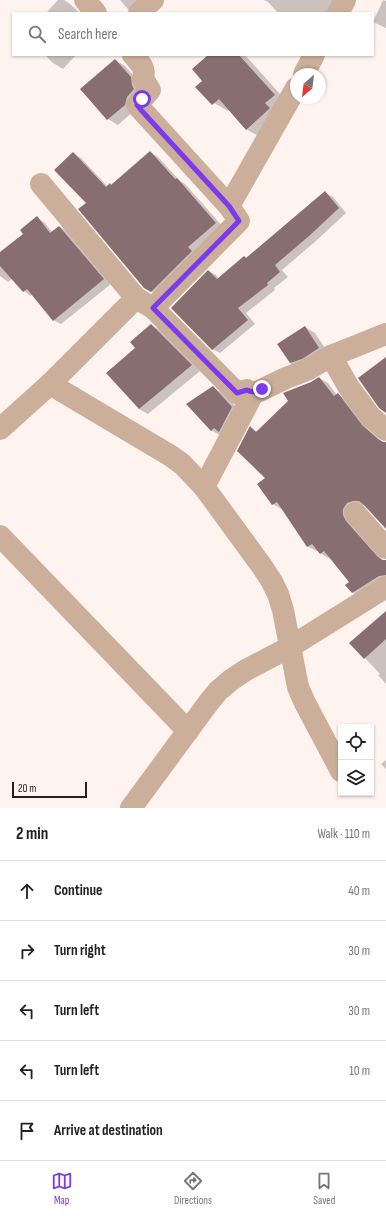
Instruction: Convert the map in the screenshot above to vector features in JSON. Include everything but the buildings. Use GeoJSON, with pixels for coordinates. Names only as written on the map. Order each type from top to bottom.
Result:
{"type":"FeatureCollection","features":[{"type":"Feature","properties":{"kind":"street"},"geometry":{"type":"LineString","coordinates":[[85,0],[95,12]]}},
{"type":"Feature","properties":{"kind":"street"},"geometry":{"type":"LineString","coordinates":[[140,12],[153,0]]}},
{"type":"Feature","properties":{"kind":"street"},"geometry":{"type":"LineString","coordinates":[[339,12],[345,0]]}},
{"type":"Feature","properties":{"kind":"street"},"geometry":{"type":"LineString","coordinates":[[0,429],[239,221],[229,206],[137,105],[150,90],[143,79],[144,69],[134,56]]}},
{"type":"Feature","properties":{"kind":"street"},"geometry":{"type":"LineString","coordinates":[[307,68],[313,56]]}},
{"type":"Feature","properties":{"kind":"street"},"geometry":{"type":"LineString","coordinates":[[229,206],[290,99]]}},
{"type":"Feature","properties":{"kind":"street"},"geometry":{"type":"LineString","coordinates":[[41,184],[144,303],[237,393],[247,390],[257,392],[307,370],[331,356],[386,334]]}},
{"type":"Feature","properties":{"kind":"street"},"geometry":{"type":"LineString","coordinates":[[331,356],[348,386],[370,416],[386,430]]}},
{"type":"Feature","properties":{"kind":"street"},"geometry":{"type":"LineString","coordinates":[[50,384],[171,456],[182,464],[204,487],[271,580],[278,594],[283,610],[298,687],[338,765]]}},
{"type":"Feature","properties":{"kind":"street"},"geometry":{"type":"LineString","coordinates":[[204,487],[254,392]]}},
{"type":"Feature","properties":{"kind":"street"},"geometry":{"type":"LineString","coordinates":[[355,513],[386,548]]}},
{"type":"Feature","properties":{"kind":"street"},"geometry":{"type":"LineString","coordinates":[[0,536],[188,731]]}},
{"type":"Feature","properties":{"kind":"street"},"geometry":{"type":"LineString","coordinates":[[131,808],[214,697],[231,680],[246,670],[290,647],[386,587]]}},
{"type":"Feature","properties":{"kind":"route"},"geometry":{"type":"LineString","coordinates":[[142,99],[137,105],[229,206],[239,221],[153,308],[237,393],[247,390],[250,392],[257,392],[262,389]]}}]}
